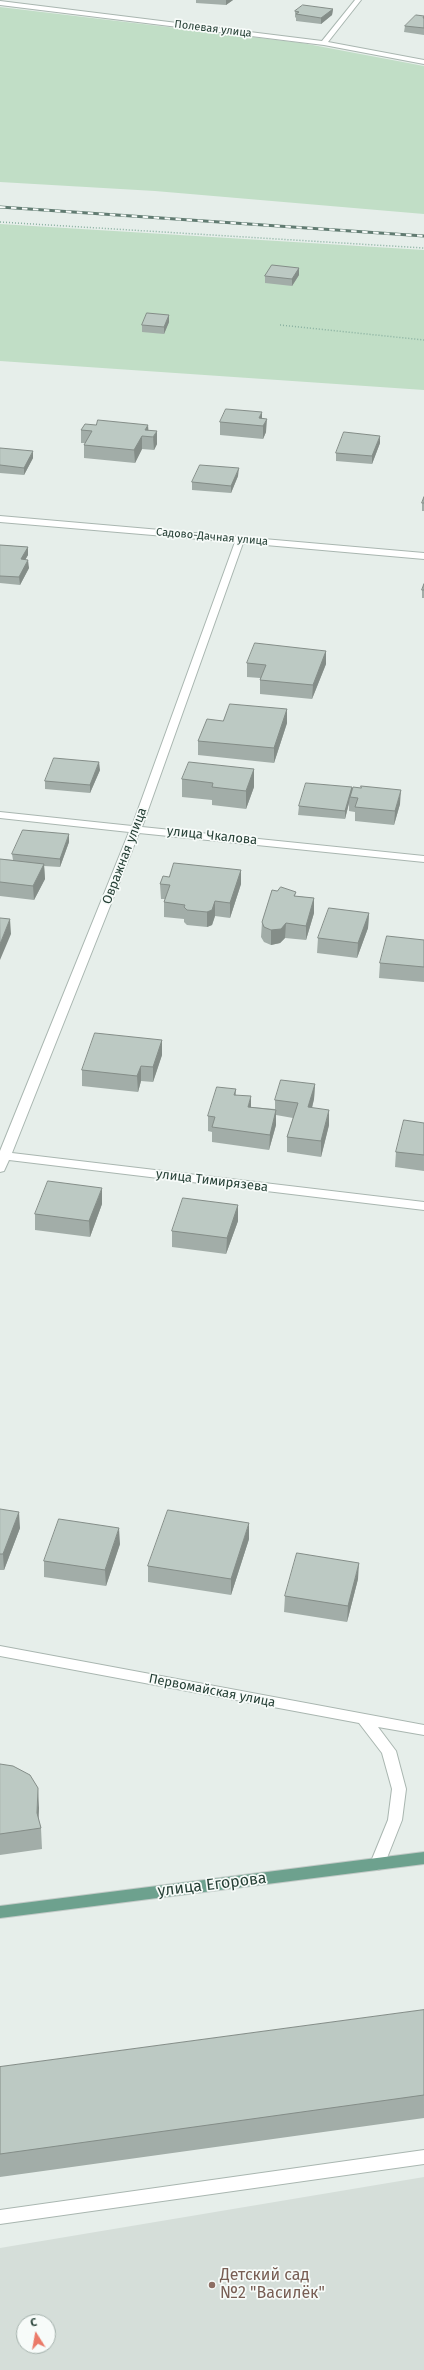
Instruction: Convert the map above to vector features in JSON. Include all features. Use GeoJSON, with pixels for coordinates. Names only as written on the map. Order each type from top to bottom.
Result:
{"type":"FeatureCollection","features":[{"type":"Feature","properties":{"kind":"main road","name":"улица Егорова"},"geometry":{"type":"LineString","coordinates":[[0,1912],[424,1858]]}},
{"type":"Feature","properties":{"kind":"street"},"geometry":{"type":"LineString","coordinates":[[324,43],[358,0]]}},
{"type":"Feature","properties":{"kind":"street","name":"Полевая улица"},"geometry":{"type":"LineString","coordinates":[[0,3],[324,43],[424,62]]}},
{"type":"Feature","properties":{"kind":"street","name":"Садово-Дачная улица"},"geometry":{"type":"LineString","coordinates":[[0,519],[424,556]]}},
{"type":"Feature","properties":{"kind":"street","name":"Овражная улица"},"geometry":{"type":"LineString","coordinates":[[0,1168],[3,1155],[136,828],[240,540]]}},
{"type":"Feature","properties":{"kind":"street","name":"улица Чкалова"},"geometry":{"type":"LineString","coordinates":[[0,815],[424,859]]}},
{"type":"Feature","properties":{"kind":"street","name":"улица Тимирязева"},"geometry":{"type":"LineString","coordinates":[[3,1155],[424,1206]]}},
{"type":"Feature","properties":{"kind":"street","name":"Первомайская улица"},"geometry":{"type":"LineString","coordinates":[[0,1651],[424,1730]]}},
{"type":"Feature","properties":{"kind":"street"},"geometry":{"type":"LineString","coordinates":[[364,1720],[389,1751],[399,1789],[395,1820],[378,1864]]}},
{"type":"Feature","properties":{"kind":"street"},"geometry":{"type":"LineString","coordinates":[[0,2217],[424,2157]]}},
{"type":"Feature","properties":{"kind":"path"},"geometry":{"type":"LineString","coordinates":[[0,222],[424,248]]}},
{"type":"Feature","properties":{"kind":"path"},"geometry":{"type":"LineString","coordinates":[[280,326],[424,340]]}},
{"type":"Feature","properties":{"kind":"shaded area","name":"Детский сад №2 \"Василёк\""},"geometry":{"type":"Polygon","coordinates":[[[424,2177],[424,2370],[0,2370],[0,2248],[424,2177]]]}},
{"type":"Feature","properties":{"kind":"green space"},"geometry":{"type":"Polygon","coordinates":[[[0,7],[302,43],[424,66],[424,214],[155,191],[0,182],[0,7]]]}},
{"type":"Feature","properties":{"kind":"green space"},"geometry":{"type":"Polygon","coordinates":[[[0,224],[424,250],[424,390],[0,361],[0,224]]]}},
{"type":"Feature","properties":{"kind":"building"},"geometry":{"type":"Polygon","coordinates":[[[303,5],[333,9],[321,18],[296,14],[299,12],[295,11],[303,5]]]}},
{"type":"Feature","properties":{"kind":"building"},"geometry":{"type":"Polygon","coordinates":[[[416,15],[424,16],[424,28],[405,26],[416,15]]]}},
{"type":"Feature","properties":{"kind":"building"},"geometry":{"type":"Polygon","coordinates":[[[272,265],[299,268],[292,279],[265,276],[272,265]]]}},
{"type":"Feature","properties":{"kind":"building"},"geometry":{"type":"Polygon","coordinates":[[[147,313],[169,315],[164,327],[142,325],[147,313]]]}},
{"type":"Feature","properties":{"kind":"building"},"geometry":{"type":"Polygon","coordinates":[[[226,409],[262,412],[259,418],[267,419],[263,426],[220,422],[226,409]]]}},
{"type":"Feature","properties":{"kind":"building"},"geometry":{"type":"Polygon","coordinates":[[[98,420],[148,425],[145,430],[157,431],[153,437],[142,436],[134,450],[84,445],[92,431],[81,430],[85,424],[96,425],[98,420]]]}},
{"type":"Feature","properties":{"kind":"building"},"geometry":{"type":"Polygon","coordinates":[[[344,432],[380,436],[372,456],[336,453],[344,432]]]}},
{"type":"Feature","properties":{"kind":"building"},"geometry":{"type":"Polygon","coordinates":[[[0,448],[33,451],[24,468],[0,465],[0,448]]]}},
{"type":"Feature","properties":{"kind":"building"},"geometry":{"type":"Polygon","coordinates":[[[200,465],[239,468],[231,486],[192,482],[200,465]]]}},
{"type":"Feature","properties":{"kind":"building"},"geometry":{"type":"Polygon","coordinates":[[[0,545],[28,547],[21,559],[28,560],[19,577],[0,576],[0,545]]]}},
{"type":"Feature","properties":{"kind":"building"},"geometry":{"type":"Polygon","coordinates":[[[255,643],[326,651],[313,685],[260,680],[266,665],[247,663],[255,643]]]}},
{"type":"Feature","properties":{"kind":"building"},"geometry":{"type":"Polygon","coordinates":[[[230,704],[287,709],[274,748],[198,741],[207,719],[223,721],[230,704]]]}},
{"type":"Feature","properties":{"kind":"building"},"geometry":{"type":"Polygon","coordinates":[[[54,758],[99,762],[90,785],[45,781],[54,758]]]}},
{"type":"Feature","properties":{"kind":"building"},"geometry":{"type":"Polygon","coordinates":[[[189,762],[254,769],[246,791],[212,787],[213,783],[182,779],[189,762]]]}},
{"type":"Feature","properties":{"kind":"building"},"geometry":{"type":"Polygon","coordinates":[[[306,783],[352,787],[345,811],[299,806],[306,783]]]}},
{"type":"Feature","properties":{"kind":"building"},"geometry":{"type":"Polygon","coordinates":[[[361,786],[401,790],[395,811],[355,807],[358,798],[350,797],[353,787],[361,788],[361,786]]]}},
{"type":"Feature","properties":{"kind":"building"},"geometry":{"type":"Polygon","coordinates":[[[23,830],[69,834],[60,859],[12,854],[23,830]]]}},
{"type":"Feature","properties":{"kind":"building"},"geometry":{"type":"Polygon","coordinates":[[[0,859],[44,864],[33,886],[0,882],[0,859]]]}},
{"type":"Feature","properties":{"kind":"building"},"geometry":{"type":"Polygon","coordinates":[[[174,863],[241,870],[230,903],[215,901],[212,910],[207,912],[187,910],[184,907],[185,905],[164,902],[170,885],[160,884],[163,876],[169,877],[174,863]]]}},
{"type":"Feature","properties":{"kind":"building"},"geometry":{"type":"Polygon","coordinates":[[[281,887],[296,892],[294,896],[314,898],[306,926],[286,923],[281,929],[271,930],[264,927],[262,922],[272,890],[277,891],[281,887]]]}},
{"type":"Feature","properties":{"kind":"building"},"geometry":{"type":"Polygon","coordinates":[[[329,908],[369,913],[358,943],[318,938],[329,908]]]}},
{"type":"Feature","properties":{"kind":"building"},"geometry":{"type":"Polygon","coordinates":[[[0,918],[10,919],[0,944],[0,918]]]}},
{"type":"Feature","properties":{"kind":"building"},"geometry":{"type":"Polygon","coordinates":[[[387,936],[424,940],[424,967],[380,963],[387,936]]]}},
{"type":"Feature","properties":{"kind":"building"},"geometry":{"type":"Polygon","coordinates":[[[95,1033],[162,1040],[153,1067],[141,1066],[137,1076],[82,1070],[95,1033]]]}},
{"type":"Feature","properties":{"kind":"building"},"geometry":{"type":"Polygon","coordinates":[[[281,1080],[315,1084],[308,1107],[329,1110],[321,1141],[287,1137],[298,1103],[275,1100],[281,1080]]]}},
{"type":"Feature","properties":{"kind":"building"},"geometry":{"type":"Polygon","coordinates":[[[217,1087],[236,1089],[234,1095],[251,1096],[248,1107],[276,1110],[270,1135],[212,1127],[215,1117],[208,1116],[217,1087]]]}},
{"type":"Feature","properties":{"kind":"building"},"geometry":{"type":"Polygon","coordinates":[[[404,1120],[424,1123],[424,1155],[396,1152],[404,1120]]]}},
{"type":"Feature","properties":{"kind":"building"},"geometry":{"type":"Polygon","coordinates":[[[48,1181],[102,1188],[89,1221],[35,1214],[48,1181]]]}},
{"type":"Feature","properties":{"kind":"building"},"geometry":{"type":"Polygon","coordinates":[[[183,1198],[238,1205],[227,1238],[172,1231],[183,1198]]]}},
{"type":"Feature","properties":{"kind":"building"},"geometry":{"type":"Polygon","coordinates":[[[0,1509],[19,1512],[3,1554],[0,1554],[0,1509]]]}},
{"type":"Feature","properties":{"kind":"building"},"geometry":{"type":"Polygon","coordinates":[[[168,1510],[249,1523],[231,1579],[148,1566],[168,1510]]]}},
{"type":"Feature","properties":{"kind":"building"},"geometry":{"type":"Polygon","coordinates":[[[59,1519],[119,1528],[105,1570],[44,1561],[59,1519]]]}},
{"type":"Feature","properties":{"kind":"building"},"geometry":{"type":"Polygon","coordinates":[[[297,1553],[359,1563],[348,1606],[285,1596],[297,1553]]]}},
{"type":"Feature","properties":{"kind":"building"},"geometry":{"type":"Polygon","coordinates":[[[0,1764],[13,1766],[30,1775],[38,1788],[37,1813],[41,1828],[0,1834],[0,1764]]]}},
{"type":"Feature","properties":{"kind":"building"},"geometry":{"type":"Polygon","coordinates":[[[424,2010],[424,2095],[0,2154],[0,2067],[424,2010]]]}},
{"type":"Feature","properties":{"kind":"railway"},"geometry":{"type":"LineString","coordinates":[[0,207],[424,236]]}},
{"type":"Feature","properties":{"kind":"place","name":"Детский сад №2 \"Василёк\""},"geometry":{"type":"Point","coordinates":[212,2285]}}]}
